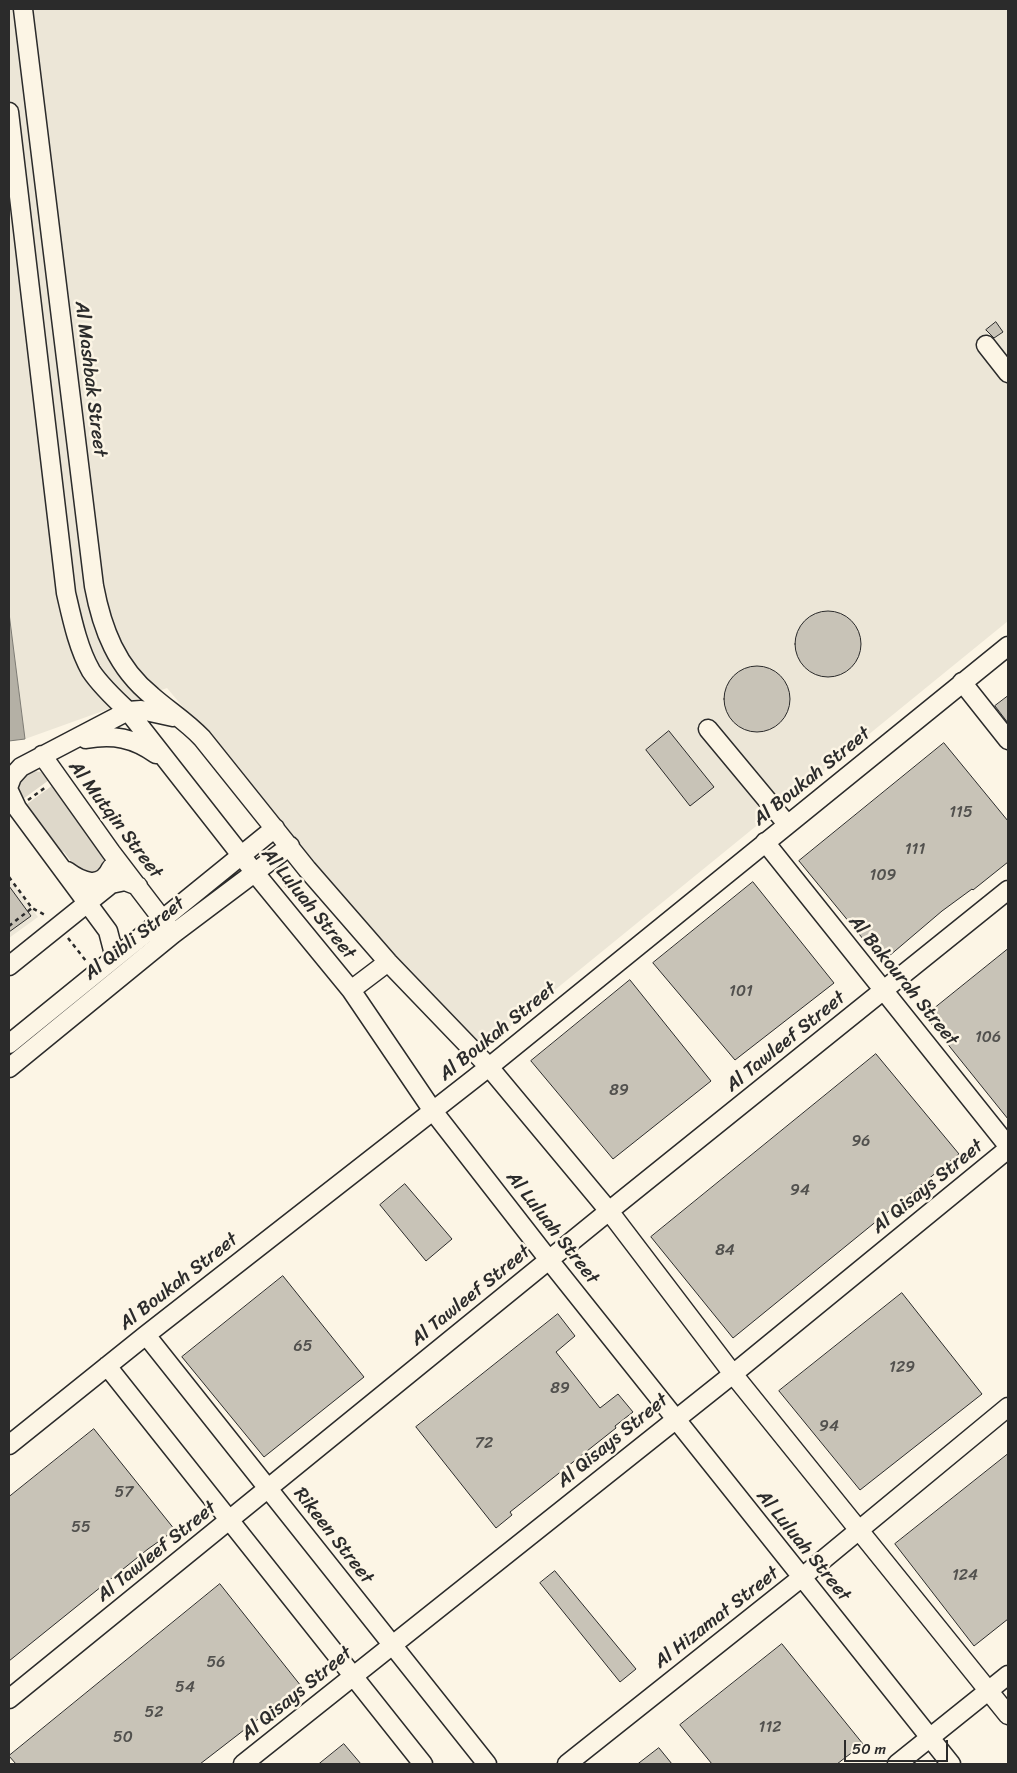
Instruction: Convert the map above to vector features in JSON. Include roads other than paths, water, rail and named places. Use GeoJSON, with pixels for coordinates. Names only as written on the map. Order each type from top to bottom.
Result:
{"type":"FeatureCollection","features":[{"type":"Feature","properties":{"kind":"street","name":"Al Mashbak Street"},"geometry":{"type":"LineString","coordinates":[[23,9],[94,586],[109,640],[130,676],[152,696],[186,720]]}},
{"type":"Feature","properties":{"kind":"street"},"geometry":{"type":"LineString","coordinates":[[9,112],[66,593],[81,647],[91,671],[108,692],[128,711],[156,712],[186,720]]}},
{"type":"Feature","properties":{"kind":"street"},"geometry":{"type":"LineString","coordinates":[[986,345],[1008,373]]}},
{"type":"Feature","properties":{"kind":"street"},"geometry":{"type":"LineString","coordinates":[[81,647],[109,640]]}},
{"type":"Feature","properties":{"kind":"street","name":"Al Boukah Street"},"geometry":{"type":"LineString","coordinates":[[9,1445],[146,1335],[489,1067],[1008,646]]}},
{"type":"Feature","properties":{"kind":"street"},"geometry":{"type":"LineString","coordinates":[[962,682],[1008,740]]}},
{"type":"Feature","properties":{"kind":"street","name":"Al Luluah Street"},"geometry":{"type":"LineString","coordinates":[[128,711],[255,873],[351,990],[433,1111],[549,1260],[951,1764]]}},
{"type":"Feature","properties":{"kind":"street","name":"Al Mutqin Street"},"geometry":{"type":"LineString","coordinates":[[9,785],[12,777],[21,767],[128,711]]}},
{"type":"Feature","properties":{"kind":"street","name":"Al Luluah Street"},"geometry":{"type":"LineString","coordinates":[[186,720],[307,869],[388,962],[489,1067],[609,1211],[733,1374],[860,1529],[1008,1715]]}},
{"type":"Feature","properties":{"kind":"street"},"geometry":{"type":"LineString","coordinates":[[708,729],[787,824]]}},
{"type":"Feature","properties":{"kind":"street"},"geometry":{"type":"LineString","coordinates":[[66,744],[108,735],[126,738],[145,746],[166,761]]}},
{"type":"Feature","properties":{"kind":"street","name":"Al Mutqin Street"},"geometry":{"type":"LineString","coordinates":[[42,755],[111,852],[173,934]]}},
{"type":"Feature","properties":{"kind":"street"},"geometry":{"type":"LineString","coordinates":[[9,791],[17,808],[108,930],[115,958]]}},
{"type":"Feature","properties":{"kind":"street","name":"Al Qibli Street"},"geometry":{"type":"LineString","coordinates":[[9,1044],[275,828]]}},
{"type":"Feature","properties":{"kind":"street","name":"Al Bakourah Street"},"geometry":{"type":"LineString","coordinates":[[766,842],[1008,1148]]}},
{"type":"Feature","properties":{"kind":"street","name":"Al Qibli Street"},"geometry":{"type":"LineString","coordinates":[[9,1068],[173,934],[290,846]]}},
{"type":"Feature","properties":{"kind":"street"},"geometry":{"type":"LineString","coordinates":[[55,860],[78,879],[95,882],[105,878],[110,870],[111,852]]}},
{"type":"Feature","properties":{"kind":"street"},"geometry":{"type":"LineString","coordinates":[[9,966],[111,884],[125,881],[138,886]]}},
{"type":"Feature","properties":{"kind":"street","name":"Al Tawleef Street"},"geometry":{"type":"LineString","coordinates":[[9,1699],[609,1211],[1008,890]]}},
{"type":"Feature","properties":{"kind":"street"},"geometry":{"type":"LineString","coordinates":[[351,990],[388,962]]}},
{"type":"Feature","properties":{"kind":"street","name":"Al Qisays Street"},"geometry":{"type":"LineString","coordinates":[[243,1764],[733,1374],[1008,1148]]}},
{"type":"Feature","properties":{"kind":"street","name":"Rikeen Street"},"geometry":{"type":"LineString","coordinates":[[146,1335],[487,1764]]}},
{"type":"Feature","properties":{"kind":"street"},"geometry":{"type":"LineString","coordinates":[[107,1366],[423,1764]]}},
{"type":"Feature","properties":{"kind":"street","name":"Al Hizamat Street"},"geometry":{"type":"LineString","coordinates":[[567,1764],[801,1578],[1008,1407]]}},
{"type":"Feature","properties":{"kind":"street"},"geometry":{"type":"LineString","coordinates":[[897,1764],[1008,1674]]}}]}
